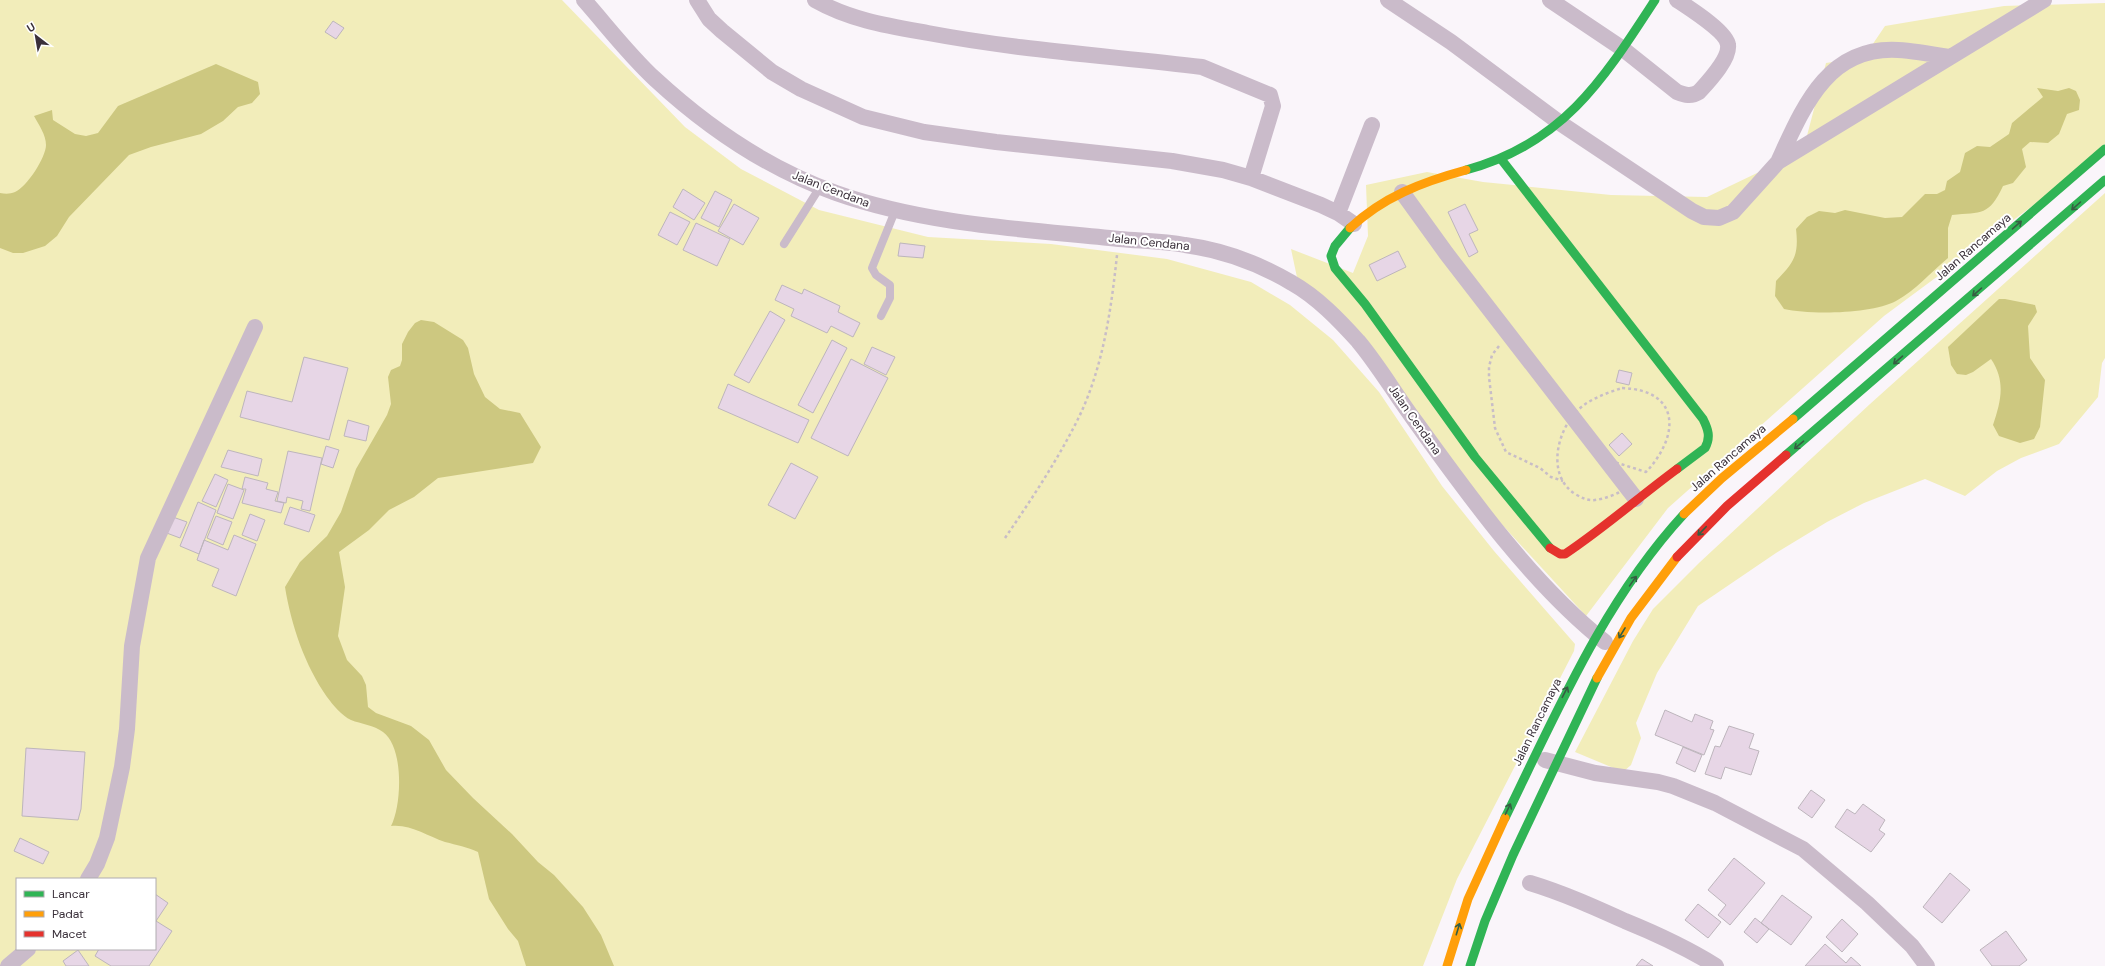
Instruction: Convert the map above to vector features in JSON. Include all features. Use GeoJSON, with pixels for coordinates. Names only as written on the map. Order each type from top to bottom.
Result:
{"type":"FeatureCollection","features":[{"type":"Feature","properties":{"kind":"street","name":"Jalan Cendana"},"geometry":{"type":"LineString","coordinates":[[584,0],[643,66],[675,96],[748,151],[820,187],[895,211],[974,223],[1185,245],[1229,255],[1252,263],[1292,282],[1345,326],[1369,354],[1414,420],[1494,527],[1579,620],[1613,649]]}},
{"type":"Feature","properties":{"kind":"street"},"geometry":{"type":"LineString","coordinates":[[697,0],[709,18],[722,31],[772,72],[801,89],[863,117],[924,132],[996,142],[1172,161],[1223,170],[1251,178],[1338,213],[1354,224]]}},
{"type":"Feature","properties":{"kind":"street"},"geometry":{"type":"LineString","coordinates":[[815,0],[847,15],[897,28],[964,40],[1202,67],[1233,81],[1262,90],[1270,95],[1273,106],[1251,178]]}},
{"type":"Feature","properties":{"kind":"street"},"geometry":{"type":"LineString","coordinates":[[1388,0],[1451,42],[1560,123],[1692,211],[1704,217],[1719,218],[1733,212],[1778,162],[1807,104],[1819,85],[1831,71],[1843,63],[1869,53],[1886,51],[1949,57]]}},
{"type":"Feature","properties":{"kind":"street"},"geometry":{"type":"LineString","coordinates":[[1550,0],[1623,48],[1677,92],[1690,96],[1699,92],[1725,59],[1728,46],[1726,39],[1718,30],[1677,0]]}},
{"type":"Feature","properties":{"kind":"street"},"geometry":{"type":"LineString","coordinates":[[1501,159],[1703,419],[1710,432],[1710,441],[1705,448],[1636,499],[1570,552],[1560,554],[1551,550],[1466,445],[1363,301],[1333,266],[1331,255],[1334,245],[1354,224],[1402,192],[1428,180],[1468,170],[1501,159],[1530,144],[1560,123],[1591,90],[1623,48],[1655,0]]}},
{"type":"Feature","properties":{"kind":"street"},"geometry":{"type":"LineString","coordinates":[[1778,162],[2044,0]]}},
{"type":"Feature","properties":{"kind":"street"},"geometry":{"type":"LineString","coordinates":[[1338,213],[1372,125]]}},
{"type":"Feature","properties":{"kind":"street","name":"Jalan Rancamaya"},"geometry":{"type":"LineString","coordinates":[[1447,966],[1471,892],[1533,757],[1576,671],[1597,635],[1653,553],[1703,494],[2105,149]]}},
{"type":"Feature","properties":{"kind":"street"},"geometry":{"type":"LineString","coordinates":[[1470,966],[1496,890],[1555,763],[1613,649],[1631,619],[1660,579],[1726,507],[2105,180]]}},
{"type":"Feature","properties":{"kind":"street"},"geometry":{"type":"LineString","coordinates":[[1402,192],[1446,253],[1636,499]]}},
{"type":"Feature","properties":{"kind":"street"},"geometry":{"type":"LineString","coordinates":[[89,878],[97,864],[107,838],[122,767],[127,729],[132,646],[148,558],[255,327]]}},
{"type":"Feature","properties":{"kind":"street"},"geometry":{"type":"LineString","coordinates":[[1533,757],[1594,773],[1658,782],[1673,786],[1715,803],[1803,849],[1867,904],[1912,946],[1927,966]]}},
{"type":"Feature","properties":{"kind":"street"},"geometry":{"type":"LineString","coordinates":[[1530,883],[1552,890],[1649,930],[1690,950],[1716,966]]}},
{"type":"Feature","properties":{"kind":"street"},"geometry":{"type":"LineString","coordinates":[[8,966],[27,950]]}},
{"type":"Feature","properties":{"kind":"lane"},"geometry":{"type":"LineString","coordinates":[[784,244],[820,187]]}},
{"type":"Feature","properties":{"kind":"lane"},"geometry":{"type":"LineString","coordinates":[[881,316],[890,298],[890,285],[876,275],[872,268],[895,211]]}},
{"type":"Feature","properties":{"kind":"path"},"geometry":{"type":"LineString","coordinates":[[1005,538],[1029,504],[1066,442],[1078,419],[1090,390],[1108,324],[1119,239]]}},
{"type":"Feature","properties":{"kind":"path"},"geometry":{"type":"LineString","coordinates":[[1508,332],[1492,355],[1489,367],[1495,428],[1506,452],[1540,468],[1551,477],[1563,481]]}},
{"type":"Feature","properties":{"kind":"shaded area"},"geometry":{"type":"Polygon","coordinates":[[[0,0],[562,0],[685,127],[741,169],[819,210],[928,237],[1051,244],[1167,259],[1251,282],[1290,305],[1333,340],[1379,392],[1442,486],[1494,551],[1575,644],[1574,651],[1457,879],[1423,966],[0,966],[0,0]]]}},
{"type":"Feature","properties":{"kind":"shaded area"},"geometry":{"type":"Polygon","coordinates":[[[2105,3],[2105,144],[2077,173],[1884,316],[1668,508],[1586,616],[1462,481],[1425,424],[1298,282],[1291,249],[1353,273],[1368,236],[1366,185],[1427,172],[1483,182],[1611,195],[1707,197],[1803,151],[1826,63],[1864,57],[1885,26],[2004,6],[2105,3]]]}},
{"type":"Feature","properties":{"kind":"shaded area"},"geometry":{"type":"Polygon","coordinates":[[[216,64],[258,82],[260,94],[252,103],[238,107],[223,121],[201,134],[151,147],[129,155],[69,217],[57,236],[45,246],[23,253],[13,253],[0,248],[0,193],[13,193],[20,189],[35,171],[43,157],[45,150],[45,138],[34,116],[52,110],[53,120],[75,134],[86,136],[98,133],[118,106],[216,64]]]}},
{"type":"Feature","properties":{"kind":"shaded area"},"geometry":{"type":"Polygon","coordinates":[[[2037,88],[2058,91],[2069,88],[2076,91],[2080,100],[2079,110],[2067,114],[2059,134],[2048,143],[2030,142],[2022,149],[2026,167],[2013,183],[2003,186],[1989,208],[1984,211],[1952,215],[1948,228],[1948,258],[1916,287],[1896,301],[1872,309],[1825,313],[1784,309],[1775,296],[1776,281],[1787,269],[1794,258],[1797,246],[1796,229],[1807,217],[1819,211],[1835,213],[1845,210],[1885,218],[1902,217],[1925,194],[1937,194],[1945,190],[1947,181],[1960,172],[1965,153],[1977,146],[1990,147],[2009,134],[2012,123],[2043,97],[2037,88]]]}},
{"type":"Feature","properties":{"kind":"shaded area"},"geometry":{"type":"Polygon","coordinates":[[[2105,193],[2105,358],[2102,363],[2098,397],[2059,444],[2021,458],[1997,471],[1965,496],[1925,479],[1864,503],[1827,522],[1776,553],[1698,606],[1657,673],[1636,723],[1641,738],[1631,765],[1623,772],[1575,752],[1633,641],[1653,609],[1699,563],[1870,404],[2105,193]]]}},
{"type":"Feature","properties":{"kind":"shaded area"},"geometry":{"type":"Polygon","coordinates":[[[1999,299],[2035,305],[2037,312],[2028,326],[2030,358],[2045,380],[2040,427],[2034,439],[2020,443],[1999,436],[1993,425],[2001,391],[1999,375],[1991,359],[1973,372],[1966,375],[1957,374],[1951,365],[1948,347],[1999,299]]]}},
{"type":"Feature","properties":{"kind":"shaded area"},"geometry":{"type":"Polygon","coordinates":[[[421,320],[434,322],[463,340],[468,348],[474,374],[485,397],[500,409],[520,413],[541,447],[533,463],[438,478],[414,497],[389,510],[369,530],[339,552],[345,587],[338,636],[347,660],[362,676],[366,685],[368,707],[376,713],[411,726],[429,740],[446,770],[473,798],[512,834],[538,862],[554,875],[583,907],[601,935],[614,966],[526,966],[518,941],[508,929],[489,899],[478,852],[466,847],[445,842],[412,829],[391,826],[395,817],[397,805],[399,777],[395,750],[390,739],[383,732],[372,726],[348,718],[335,707],[319,685],[312,672],[295,630],[285,587],[300,562],[327,536],[341,512],[356,469],[387,415],[391,404],[388,377],[391,370],[400,366],[402,360],[402,344],[408,332],[415,323],[421,320]]]}},
{"type":"Feature","properties":{"kind":"building"},"geometry":{"type":"Polygon","coordinates":[[[333,21],[344,28],[336,39],[325,32],[333,21]]]}},
{"type":"Feature","properties":{"kind":"building"},"geometry":{"type":"Polygon","coordinates":[[[683,189],[705,203],[694,220],[673,207],[683,189]]]}},
{"type":"Feature","properties":{"kind":"building"},"geometry":{"type":"Polygon","coordinates":[[[715,191],[732,200],[719,227],[701,218],[715,191]]]}},
{"type":"Feature","properties":{"kind":"building"},"geometry":{"type":"Polygon","coordinates":[[[734,204],[759,218],[743,245],[718,231],[734,204]]]}},
{"type":"Feature","properties":{"kind":"building"},"geometry":{"type":"Polygon","coordinates":[[[1465,204],[1478,230],[1469,234],[1478,252],[1469,257],[1448,212],[1465,204]]]}},
{"type":"Feature","properties":{"kind":"building"},"geometry":{"type":"Polygon","coordinates":[[[670,212],[690,222],[677,245],[658,235],[670,212]]]}},
{"type":"Feature","properties":{"kind":"building"},"geometry":{"type":"Polygon","coordinates":[[[696,223],[730,239],[717,266],[683,250],[696,223]]]}},
{"type":"Feature","properties":{"kind":"building"},"geometry":{"type":"Polygon","coordinates":[[[900,243],[925,246],[923,258],[898,256],[900,243]]]}},
{"type":"Feature","properties":{"kind":"building"},"geometry":{"type":"Polygon","coordinates":[[[1398,251],[1406,267],[1377,281],[1369,265],[1398,251]]]}},
{"type":"Feature","properties":{"kind":"building"},"geometry":{"type":"Polygon","coordinates":[[[782,285],[802,294],[804,289],[840,306],[838,312],[860,323],[853,337],[831,326],[827,333],[791,316],[794,309],[775,300],[782,285]]]}},
{"type":"Feature","properties":{"kind":"building"},"geometry":{"type":"Polygon","coordinates":[[[770,311],[785,320],[749,383],[734,375],[770,311]]]}},
{"type":"Feature","properties":{"kind":"building"},"geometry":{"type":"Polygon","coordinates":[[[832,340],[847,348],[813,413],[798,405],[832,340]]]}},
{"type":"Feature","properties":{"kind":"building"},"geometry":{"type":"Polygon","coordinates":[[[872,347],[895,357],[886,375],[864,364],[872,347]]]}},
{"type":"Feature","properties":{"kind":"building"},"geometry":{"type":"Polygon","coordinates":[[[304,357],[348,368],[329,440],[240,417],[247,391],[292,402],[304,357]]]}},
{"type":"Feature","properties":{"kind":"building"},"geometry":{"type":"Polygon","coordinates":[[[851,359],[888,378],[848,456],[811,438],[851,359]]]}},
{"type":"Feature","properties":{"kind":"building"},"geometry":{"type":"Polygon","coordinates":[[[1619,370],[1632,373],[1629,385],[1616,382],[1619,370]]]}},
{"type":"Feature","properties":{"kind":"building"},"geometry":{"type":"Polygon","coordinates":[[[728,384],[809,420],[798,443],[718,408],[728,384]]]}},
{"type":"Feature","properties":{"kind":"building"},"geometry":{"type":"Polygon","coordinates":[[[348,420],[369,426],[366,441],[344,436],[348,420]]]}},
{"type":"Feature","properties":{"kind":"building"},"geometry":{"type":"Polygon","coordinates":[[[1622,433],[1632,444],[1619,456],[1609,445],[1622,433]]]}},
{"type":"Feature","properties":{"kind":"building"},"geometry":{"type":"Polygon","coordinates":[[[326,446],[339,450],[333,468],[321,464],[326,446]]]}},
{"type":"Feature","properties":{"kind":"building"},"geometry":{"type":"Polygon","coordinates":[[[228,450],[262,459],[258,476],[221,467],[228,450]]]}},
{"type":"Feature","properties":{"kind":"building"},"geometry":{"type":"Polygon","coordinates":[[[288,451],[322,458],[310,511],[301,509],[303,501],[287,497],[286,503],[277,501],[288,451]]]}},
{"type":"Feature","properties":{"kind":"building"},"geometry":{"type":"Polygon","coordinates":[[[791,463],[818,477],[795,519],[768,505],[791,463]]]}},
{"type":"Feature","properties":{"kind":"building"},"geometry":{"type":"Polygon","coordinates":[[[215,474],[228,480],[216,507],[202,501],[215,474]]]}},
{"type":"Feature","properties":{"kind":"building"},"geometry":{"type":"Polygon","coordinates":[[[245,477],[268,483],[266,489],[278,492],[275,501],[284,503],[281,513],[242,503],[246,489],[242,489],[245,477]]]}},
{"type":"Feature","properties":{"kind":"building"},"geometry":{"type":"Polygon","coordinates":[[[228,484],[244,490],[233,519],[217,513],[228,484]]]}},
{"type":"Feature","properties":{"kind":"building"},"geometry":{"type":"Polygon","coordinates":[[[198,502],[216,510],[199,554],[180,546],[198,502]]]}},
{"type":"Feature","properties":{"kind":"building"},"geometry":{"type":"Polygon","coordinates":[[[290,507],[315,515],[309,532],[284,524],[290,507]]]}},
{"type":"Feature","properties":{"kind":"building"},"geometry":{"type":"Polygon","coordinates":[[[250,514],[265,520],[257,541],[242,535],[250,514]]]}},
{"type":"Feature","properties":{"kind":"building"},"geometry":{"type":"Polygon","coordinates":[[[170,516],[187,522],[180,538],[164,532],[170,516]]]}},
{"type":"Feature","properties":{"kind":"building"},"geometry":{"type":"Polygon","coordinates":[[[216,516],[232,522],[223,545],[207,538],[216,516]]]}},
{"type":"Feature","properties":{"kind":"building"},"geometry":{"type":"Polygon","coordinates":[[[234,535],[256,544],[236,596],[212,586],[219,569],[197,560],[204,540],[228,550],[234,535]]]}},
{"type":"Feature","properties":{"kind":"building"},"geometry":{"type":"Polygon","coordinates":[[[1665,710],[1692,722],[1695,714],[1713,721],[1710,729],[1714,730],[1704,755],[1655,735],[1665,710]]]}},
{"type":"Feature","properties":{"kind":"building"},"geometry":{"type":"Polygon","coordinates":[[[1729,726],[1754,734],[1749,748],[1759,751],[1751,775],[1725,767],[1721,779],[1705,774],[1715,746],[1720,747],[1729,726]]]}},
{"type":"Feature","properties":{"kind":"building"},"geometry":{"type":"Polygon","coordinates":[[[1683,747],[1702,755],[1695,772],[1676,763],[1683,747]]]}},
{"type":"Feature","properties":{"kind":"building"},"geometry":{"type":"Polygon","coordinates":[[[26,748],[85,752],[81,809],[78,820],[22,816],[26,748]]]}},
{"type":"Feature","properties":{"kind":"building"},"geometry":{"type":"Polygon","coordinates":[[[1811,790],[1825,800],[1812,818],[1798,808],[1811,790]]]}},
{"type":"Feature","properties":{"kind":"building"},"geometry":{"type":"Polygon","coordinates":[[[1863,804],[1885,820],[1879,830],[1885,834],[1871,852],[1835,827],[1847,809],[1855,814],[1863,804]]]}},
{"type":"Feature","properties":{"kind":"building"},"geometry":{"type":"Polygon","coordinates":[[[20,838],[49,852],[43,864],[14,851],[20,838]]]}},
{"type":"Feature","properties":{"kind":"building"},"geometry":{"type":"Polygon","coordinates":[[[1734,858],[1765,883],[1730,925],[1718,915],[1726,905],[1708,890],[1734,858]]]}},
{"type":"Feature","properties":{"kind":"building"},"geometry":{"type":"Polygon","coordinates":[[[1950,873],[1970,890],[1942,923],[1923,907],[1950,873]]]}},
{"type":"Feature","properties":{"kind":"building"},"geometry":{"type":"Polygon","coordinates":[[[156,895],[168,903],[156,921],[156,895]]]}},
{"type":"Feature","properties":{"kind":"building"},"geometry":{"type":"Polygon","coordinates":[[[1782,895],[1812,917],[1791,945],[1761,923],[1782,895]]]}},
{"type":"Feature","properties":{"kind":"building"},"geometry":{"type":"Polygon","coordinates":[[[1698,904],[1721,922],[1708,938],[1685,920],[1698,904]]]}},
{"type":"Feature","properties":{"kind":"building"},"geometry":{"type":"Polygon","coordinates":[[[1755,918],[1769,929],[1757,943],[1744,932],[1755,918]]]}},
{"type":"Feature","properties":{"kind":"building"},"geometry":{"type":"Polygon","coordinates":[[[1842,919],[1858,934],[1842,952],[1826,937],[1842,919]]]}},
{"type":"Feature","properties":{"kind":"building"},"geometry":{"type":"Polygon","coordinates":[[[156,921],[172,931],[149,966],[111,966],[95,956],[98,950],[156,950],[156,921]]]}},
{"type":"Feature","properties":{"kind":"building"},"geometry":{"type":"Polygon","coordinates":[[[2006,931],[2027,960],[2019,966],[1992,966],[1980,950],[2006,931]]]}},
{"type":"Feature","properties":{"kind":"building"},"geometry":{"type":"Polygon","coordinates":[[[1825,944],[1846,963],[1851,957],[1861,966],[1805,966],[1825,944]]]}},
{"type":"Feature","properties":{"kind":"building"},"geometry":{"type":"Polygon","coordinates":[[[78,950],[89,966],[66,966],[63,961],[78,950]]]}},
{"type":"Feature","properties":{"kind":"building"},"geometry":{"type":"Polygon","coordinates":[[[1642,959],[1653,966],[1636,966],[1642,959]]]}},
{"type":"Feature","properties":{"kind":"traffic: fast"},"geometry":{"type":"LineString","coordinates":[[1466,170],[1500,159],[1529,144],[1555,126],[1598,82],[1617,57],[1655,0]]}},
{"type":"Feature","properties":{"kind":"traffic: fast"},"geometry":{"type":"LineString","coordinates":[[1793,419],[2105,149]]}},
{"type":"Feature","properties":{"kind":"traffic: fast"},"geometry":{"type":"LineString","coordinates":[[1501,159],[1703,419],[1708,433],[1708,440],[1705,448],[1677,469]]}},
{"type":"Feature","properties":{"kind":"traffic: fast"},"geometry":{"type":"LineString","coordinates":[[1786,455],[2105,180]]}},
{"type":"Feature","properties":{"kind":"traffic: fast"},"geometry":{"type":"LineString","coordinates":[[1350,228],[1335,246],[1331,256],[1335,268],[1365,304],[1475,457],[1550,548]]}},
{"type":"Feature","properties":{"kind":"traffic: fast"},"geometry":{"type":"LineString","coordinates":[[1505,818],[1563,698],[1605,621],[1655,548],[1684,514]]}},
{"type":"Feature","properties":{"kind":"traffic: fast"},"geometry":{"type":"LineString","coordinates":[[1470,966],[1485,921],[1513,855],[1597,678]]}},
{"type":"Feature","properties":{"kind":"traffic: slow"},"geometry":{"type":"LineString","coordinates":[[1350,228],[1363,217],[1390,199],[1419,185],[1466,170]]}},
{"type":"Feature","properties":{"kind":"traffic: slow"},"geometry":{"type":"LineString","coordinates":[[1684,514],[1722,478],[1793,419]]}},
{"type":"Feature","properties":{"kind":"traffic: slow"},"geometry":{"type":"LineString","coordinates":[[1597,678],[1631,618],[1677,557]]}},
{"type":"Feature","properties":{"kind":"traffic: slow"},"geometry":{"type":"LineString","coordinates":[[1447,966],[1468,899],[1505,818]]}},
{"type":"Feature","properties":{"kind":"traffic: jam"},"geometry":{"type":"LineString","coordinates":[[1677,557],[1727,506],[1786,455]]}},
{"type":"Feature","properties":{"kind":"traffic: jam"},"geometry":{"type":"LineString","coordinates":[[1550,548],[1560,554],[1565,554],[1594,534],[1677,469]]}}]}
